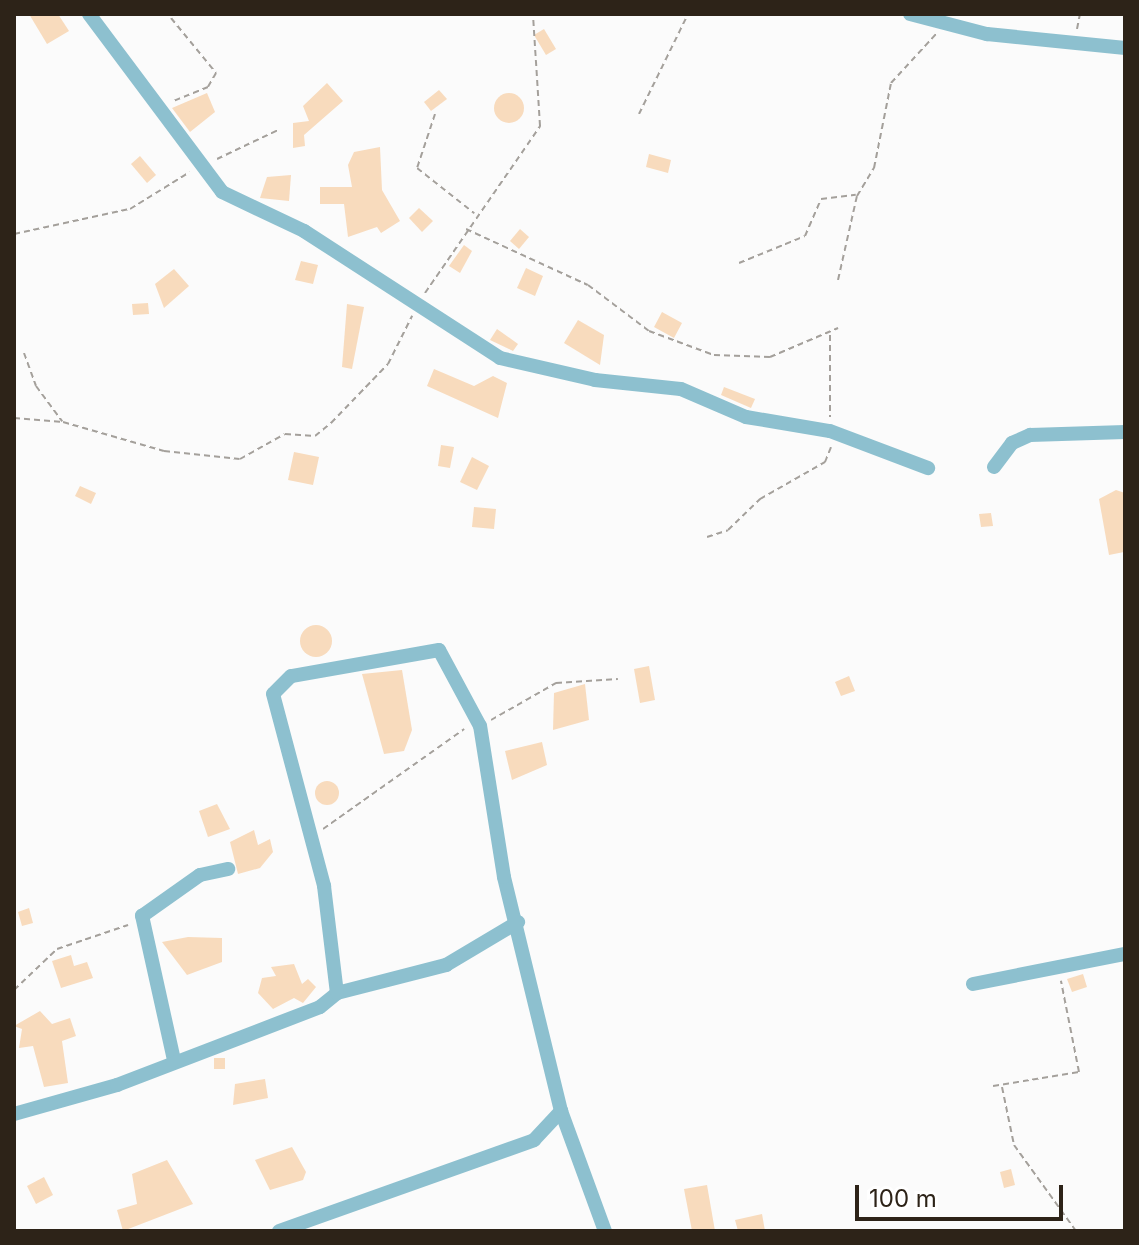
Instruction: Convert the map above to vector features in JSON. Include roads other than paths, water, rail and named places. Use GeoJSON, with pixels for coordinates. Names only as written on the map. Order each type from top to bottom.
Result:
{"type":"FeatureCollection","features":[{"type":"Feature","properties":{"kind":"street"},"geometry":{"type":"LineString","coordinates":[[89,14],[222,192],[304,231],[416,308],[520,365],[681,389],[746,417],[830,431],[928,468]]}},
{"type":"Feature","properties":{"kind":"street"},"geometry":{"type":"LineString","coordinates":[[910,14],[1091,50],[1125,48]]}},
{"type":"Feature","properties":{"kind":"street"},"geometry":{"type":"LineString","coordinates":[[994,467],[1012,443],[1030,435],[1125,432]]}},
{"type":"Feature","properties":{"kind":"street"},"geometry":{"type":"LineString","coordinates":[[337,993],[311,841],[272,701],[278,685],[394,653],[439,650],[478,723],[518,922],[561,1111],[605,1231]]}},
{"type":"Feature","properties":{"kind":"street"},"geometry":{"type":"LineString","coordinates":[[174,1060],[142,916],[200,875],[228,869]]}},
{"type":"Feature","properties":{"kind":"street"},"geometry":{"type":"LineString","coordinates":[[14,1114],[320,1007],[337,993],[446,965],[518,922]]}},
{"type":"Feature","properties":{"kind":"street"},"geometry":{"type":"LineString","coordinates":[[502,934],[523,944]]}},
{"type":"Feature","properties":{"kind":"street"},"geometry":{"type":"LineString","coordinates":[[973,984],[1125,954]]}},
{"type":"Feature","properties":{"kind":"street"},"geometry":{"type":"LineString","coordinates":[[279,1231],[534,1140],[561,1111]]}}]}
